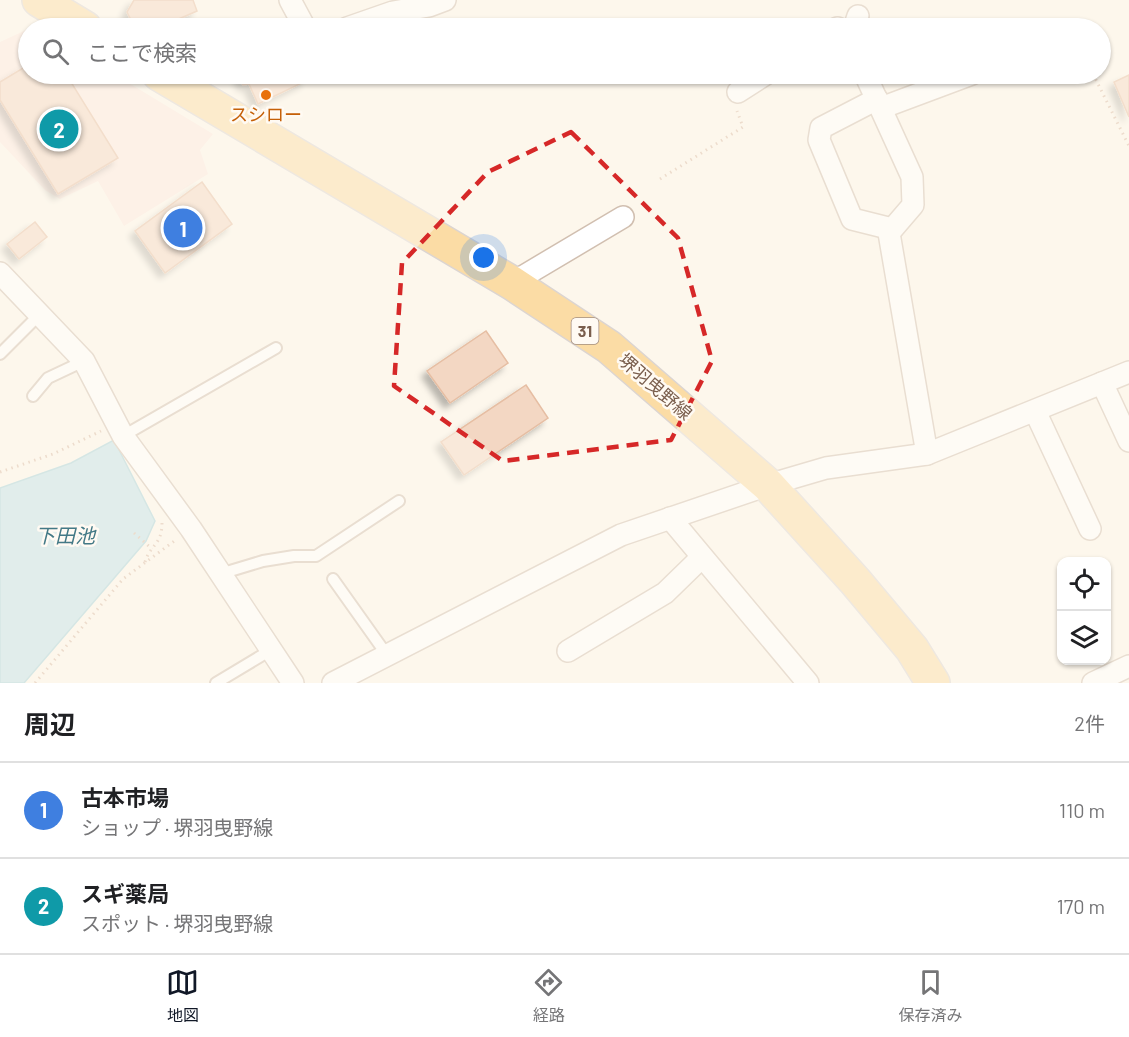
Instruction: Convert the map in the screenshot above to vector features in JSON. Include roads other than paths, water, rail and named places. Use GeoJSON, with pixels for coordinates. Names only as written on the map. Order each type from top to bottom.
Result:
{"type":"FeatureCollection","features":[{"type":"Feature","properties":{"kind":"main road"},"geometry":{"type":"LineString","coordinates":[[39,0],[69,18]]}},
{"type":"Feature","properties":{"kind":"main road","name":"堺羽曳野線"},"geometry":{"type":"LineString","coordinates":[[176,84],[512,283],[609,347],[768,485],[855,581],[912,649],[933,683]]}},
{"type":"Feature","properties":{"kind":"street"},"geometry":{"type":"LineString","coordinates":[[290,0],[300,18]]}},
{"type":"Feature","properties":{"kind":"street"},"geometry":{"type":"LineString","coordinates":[[367,18],[392,6],[429,6],[445,0]]}},
{"type":"Feature","properties":{"kind":"street"},"geometry":{"type":"LineString","coordinates":[[738,92],[750,84]]}},
{"type":"Feature","properties":{"kind":"street"},"geometry":{"type":"LineString","coordinates":[[870,84],[912,177],[913,205],[889,233],[927,454]]}},
{"type":"Feature","properties":{"kind":"street"},"geometry":{"type":"LineString","coordinates":[[892,229],[852,219],[819,140],[821,128],[879,103],[940,84]]}},
{"type":"Feature","properties":{"kind":"street"},"geometry":{"type":"LineString","coordinates":[[512,283],[623,217]]}},
{"type":"Feature","properties":{"kind":"street"},"geometry":{"type":"LineString","coordinates":[[0,273],[84,361],[120,430],[191,530],[293,683]]}},
{"type":"Feature","properties":{"kind":"street"},"geometry":{"type":"LineString","coordinates":[[333,683],[621,535],[768,485],[826,468],[927,454],[1129,372]]}},
{"type":"Feature","properties":{"kind":"street"},"geometry":{"type":"LineString","coordinates":[[1102,383],[1129,441]]}},
{"type":"Feature","properties":{"kind":"street"},"geometry":{"type":"LineString","coordinates":[[1035,411],[1090,529]]}},
{"type":"Feature","properties":{"kind":"street"},"geometry":{"type":"LineString","coordinates":[[670,518],[808,683]]}},
{"type":"Feature","properties":{"kind":"street"},"geometry":{"type":"LineString","coordinates":[[568,651],[665,593],[702,557]]}},
{"type":"Feature","properties":{"kind":"street"},"geometry":{"type":"LineString","coordinates":[[1093,683],[1129,666]]}},
{"type":"Feature","properties":{"kind":"lane"},"geometry":{"type":"LineString","coordinates":[[0,354],[40,314]]}},
{"type":"Feature","properties":{"kind":"lane"},"geometry":{"type":"LineString","coordinates":[[120,430],[276,348]]}},
{"type":"Feature","properties":{"kind":"lane"},"geometry":{"type":"LineString","coordinates":[[33,396],[48,378],[84,361]]}},
{"type":"Feature","properties":{"kind":"lane"},"geometry":{"type":"LineString","coordinates":[[220,574],[263,561],[294,556],[316,556],[399,501]]}},
{"type":"Feature","properties":{"kind":"lane"},"geometry":{"type":"LineString","coordinates":[[333,579],[387,655]]}},
{"type":"Feature","properties":{"kind":"lane"},"geometry":{"type":"LineString","coordinates":[[216,683],[271,650]]}},
{"type":"Feature","properties":{"kind":"water","name":"下田池"},"geometry":{"type":"Polygon","coordinates":[[[114,440],[155,521],[146,541],[24,683],[0,683],[0,488],[71,463],[114,440]]]}},
{"type":"Feature","properties":{"kind":"place","name":"スシロー"},"geometry":{"type":"Point","coordinates":[266,95]}},
{"type":"Feature","properties":{"kind":"place","name":"スギ薬局"},"geometry":{"type":"Point","coordinates":[59,129]}},
{"type":"Feature","properties":{"kind":"place","name":"古本市場"},"geometry":{"type":"Point","coordinates":[183,228]}}]}
